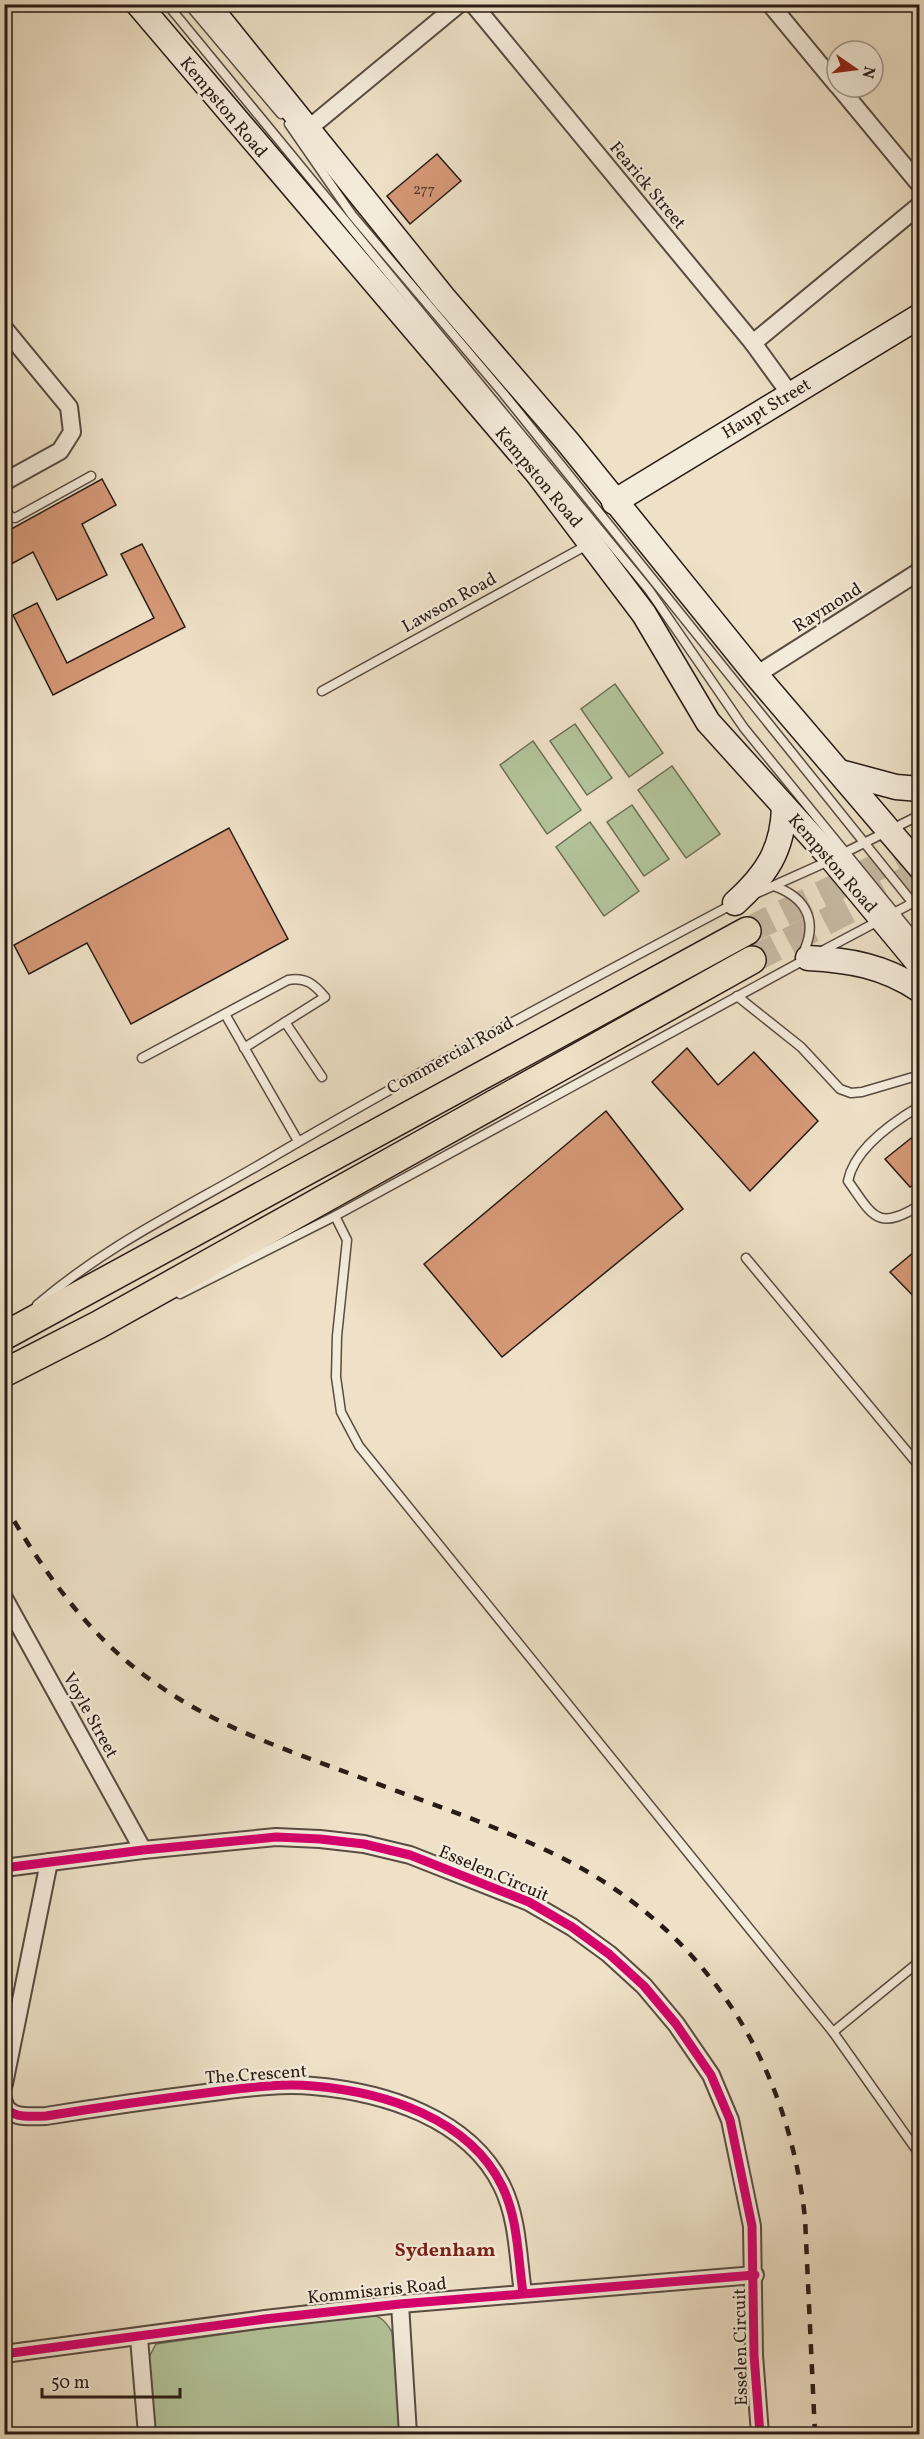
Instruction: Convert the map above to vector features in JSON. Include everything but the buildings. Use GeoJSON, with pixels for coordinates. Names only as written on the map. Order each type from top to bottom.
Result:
{"type":"FeatureCollection","features":[{"type":"Feature","properties":{"kind":"main road","name":"Kempston Road"},"geometry":{"type":"LineString","coordinates":[[138,4],[538,474],[592,542],[644,614],[708,722],[784,807],[840,856],[920,965]]}},
{"type":"Feature","properties":{"kind":"main road"},"geometry":{"type":"LineString","coordinates":[[207,4],[443,297],[567,441],[756,675],[920,867]]}},
{"type":"Feature","properties":{"kind":"main road","name":"Haupt Street"},"geometry":{"type":"LineString","coordinates":[[614,502],[920,316]]}},
{"type":"Feature","properties":{"kind":"main road"},"geometry":{"type":"LineString","coordinates":[[840,772],[896,787],[920,789]]}},
{"type":"Feature","properties":{"kind":"main road"},"geometry":{"type":"LineString","coordinates":[[735,903],[758,882],[775,857],[782,833],[784,807]]}},
{"type":"Feature","properties":{"kind":"main road","name":"Commercial Road"},"geometry":{"type":"LineString","coordinates":[[4,1335],[747,931]]}},
{"type":"Feature","properties":{"kind":"main road"},"geometry":{"type":"LineString","coordinates":[[4,1373],[98,1325],[752,960]]}},
{"type":"Feature","properties":{"kind":"main road"},"geometry":{"type":"LineString","coordinates":[[803,961],[849,960],[866,964],[895,975],[920,990]]}},
{"type":"Feature","properties":{"kind":"street"},"geometry":{"type":"LineString","coordinates":[[308,129],[459,4]]}},
{"type":"Feature","properties":{"kind":"street","name":"Fearick Street"},"geometry":{"type":"LineString","coordinates":[[473,4],[753,343],[790,394]]}},
{"type":"Feature","properties":{"kind":"street"},"geometry":{"type":"LineString","coordinates":[[770,4],[825,70]]}},
{"type":"Feature","properties":{"kind":"street"},"geometry":{"type":"LineString","coordinates":[[849,99],[920,184]]}},
{"type":"Feature","properties":{"kind":"street"},"geometry":{"type":"LineString","coordinates":[[753,343],[920,205]]}},
{"type":"Feature","properties":{"kind":"street"},"geometry":{"type":"LineString","coordinates":[[4,328],[69,407],[72,432],[60,451],[4,482]]}},
{"type":"Feature","properties":{"kind":"street","name":"Raymond"},"geometry":{"type":"LineString","coordinates":[[756,675],[920,571]]}},
{"type":"Feature","properties":{"kind":"street","name":"Voyle Street"},"geometry":{"type":"LineString","coordinates":[[5,1600],[143,1850]]}},
{"type":"Feature","properties":{"kind":"street","name":"Esselen Circuit"},"geometry":{"type":"LineString","coordinates":[[4,1868],[143,1850],[276,1838],[320,1839],[364,1844],[410,1855],[529,1902],[572,1927],[644,1986],[676,2024],[711,2075],[730,2120],[752,2226],[755,2275],[754,2355],[760,2434]]}},
{"type":"Feature","properties":{"kind":"street"},"geometry":{"type":"LineString","coordinates":[[4,2084],[49,1862]]}},
{"type":"Feature","properties":{"kind":"street","name":"The Crescent"},"geometry":{"type":"LineString","coordinates":[[9,2108],[46,2116],[259,2087],[311,2085],[349,2090],[391,2101],[451,2129],[470,2143],[490,2167],[503,2187],[513,2218],[523,2293]]}},
{"type":"Feature","properties":{"kind":"street","name":"Kommisaris Road"},"geometry":{"type":"LineString","coordinates":[[4,2354],[266,2319],[400,2304],[755,2275]]}},
{"type":"Feature","properties":{"kind":"street"},"geometry":{"type":"LineString","coordinates":[[400,2304],[408,2434]]}},
{"type":"Feature","properties":{"kind":"street"},"geometry":{"type":"LineString","coordinates":[[139,2337],[147,2434]]}},
{"type":"Feature","properties":{"kind":"lane"},"geometry":{"type":"LineString","coordinates":[[166,4],[649,590],[744,728],[840,856]]}},
{"type":"Feature","properties":{"kind":"lane"},"geometry":{"type":"LineString","coordinates":[[188,4],[291,127],[352,215],[525,420],[865,843],[916,901],[920,912]]}},
{"type":"Feature","properties":{"kind":"lane"},"geometry":{"type":"LineString","coordinates":[[4,507],[10,516],[15,518],[91,476]]}},
{"type":"Feature","properties":{"kind":"lane","name":"Lawson Road"},"geometry":{"type":"LineString","coordinates":[[322,691],[592,542]]}},
{"type":"Feature","properties":{"kind":"lane","name":"Commercial Road"},"geometry":{"type":"LineString","coordinates":[[4,1335],[88,1265],[143,1229],[406,1079],[735,903],[840,856],[920,815]]}},
{"type":"Feature","properties":{"kind":"lane"},"geometry":{"type":"LineString","coordinates":[[774,885],[797,897],[810,914],[809,936],[803,961]]}},
{"type":"Feature","properties":{"kind":"lane"},"geometry":{"type":"LineString","coordinates":[[175,1296],[335,1216],[737,996],[916,901]]}},
{"type":"Feature","properties":{"kind":"lane"},"geometry":{"type":"LineString","coordinates":[[887,917],[920,944]]}},
{"type":"Feature","properties":{"kind":"lane"},"geometry":{"type":"LineString","coordinates":[[142,1058],[288,980],[298,978],[315,984],[325,997],[244,1048]]}},
{"type":"Feature","properties":{"kind":"lane"},"geometry":{"type":"LineString","coordinates":[[737,996],[801,1047],[840,1089],[851,1093],[862,1092],[920,1075]]}},
{"type":"Feature","properties":{"kind":"lane"},"geometry":{"type":"LineString","coordinates":[[225,1014],[298,1141]]}},
{"type":"Feature","properties":{"kind":"lane"},"geometry":{"type":"LineString","coordinates":[[285,1022],[322,1077]]}},
{"type":"Feature","properties":{"kind":"lane"},"geometry":{"type":"LineString","coordinates":[[920,1106],[898,1119],[856,1160],[850,1169],[848,1181],[872,1214],[885,1219],[898,1219],[920,1205]]}},
{"type":"Feature","properties":{"kind":"lane"},"geometry":{"type":"LineString","coordinates":[[335,1216],[347,1240],[337,1336],[336,1377],[341,1412],[359,1446],[833,2032],[920,2155]]}},
{"type":"Feature","properties":{"kind":"lane"},"geometry":{"type":"LineString","coordinates":[[746,1258],[920,1467]]}},
{"type":"Feature","properties":{"kind":"lane"},"geometry":{"type":"LineString","coordinates":[[98,1325],[147,1309]]}},
{"type":"Feature","properties":{"kind":"lane"},"geometry":{"type":"LineString","coordinates":[[833,2032],[920,1961]]}},
{"type":"Feature","properties":{"kind":"green space"},"geometry":{"type":"Polygon","coordinates":[[[615,684],[663,753],[629,777],[581,709],[615,684]]]}},
{"type":"Feature","properties":{"kind":"green space"},"geometry":{"type":"Polygon","coordinates":[[[575,724],[612,778],[587,795],[550,741],[575,724]]]}},
{"type":"Feature","properties":{"kind":"green space"},"geometry":{"type":"Polygon","coordinates":[[[533,741],[581,810],[547,834],[500,765],[533,741]]]}},
{"type":"Feature","properties":{"kind":"green space"},"geometry":{"type":"Polygon","coordinates":[[[672,766],[720,834],[686,858],[638,790],[672,766]]]}},
{"type":"Feature","properties":{"kind":"green space"},"geometry":{"type":"Polygon","coordinates":[[[632,805],[669,859],[644,876],[607,822],[632,805]]]}},
{"type":"Feature","properties":{"kind":"green space"},"geometry":{"type":"Polygon","coordinates":[[[590,822],[639,891],[604,916],[556,847],[590,822]]]}},
{"type":"Feature","properties":{"kind":"green space"},"geometry":{"type":"Polygon","coordinates":[[[364,2314],[381,2318],[392,2332],[400,2434],[154,2434],[148,2359],[156,2344],[364,2314]]]}},
{"type":"Feature","properties":{"kind":"tunnel"},"geometry":{"type":"LineString","coordinates":[[747,931],[920,846]]}},
{"type":"Feature","properties":{"kind":"tunnel"},"geometry":{"type":"LineString","coordinates":[[752,960],[920,873]]}},
{"type":"Feature","properties":{"kind":"railway"},"geometry":{"type":"LineString","coordinates":[[4,1504],[36,1555],[71,1604],[111,1647],[158,1685],[205,1714],[230,1726],[307,1758],[480,1822],[550,1852],[603,1881],[651,1916],[692,1956],[727,2000],[756,2049],[779,2102],[795,2158],[805,2218],[815,2434]]}},
{"type":"Feature","properties":{"kind":"cycle path"},"geometry":{"type":"LineString","coordinates":[[4,1868],[143,1850],[276,1837],[364,1844],[410,1855],[529,1902],[572,1927],[609,1954],[644,1986],[676,2024],[711,2075],[730,2120],[752,2226],[754,2355],[760,2434]]}},
{"type":"Feature","properties":{"kind":"cycle path"},"geometry":{"type":"LineString","coordinates":[[4,2102],[6,2108],[15,2114],[46,2116],[213,2092],[288,2085],[340,2089],[395,2102],[446,2126],[469,2143],[487,2162],[502,2186],[511,2211],[517,2238],[523,2293]]}},
{"type":"Feature","properties":{"kind":"cycle path"},"geometry":{"type":"LineString","coordinates":[[4,2354],[265,2319],[400,2304],[755,2275]]}},
{"type":"Feature","properties":{"kind":"district","name":"Sydenham"},"geometry":{"type":"Point","coordinates":[445,2249]}}]}
